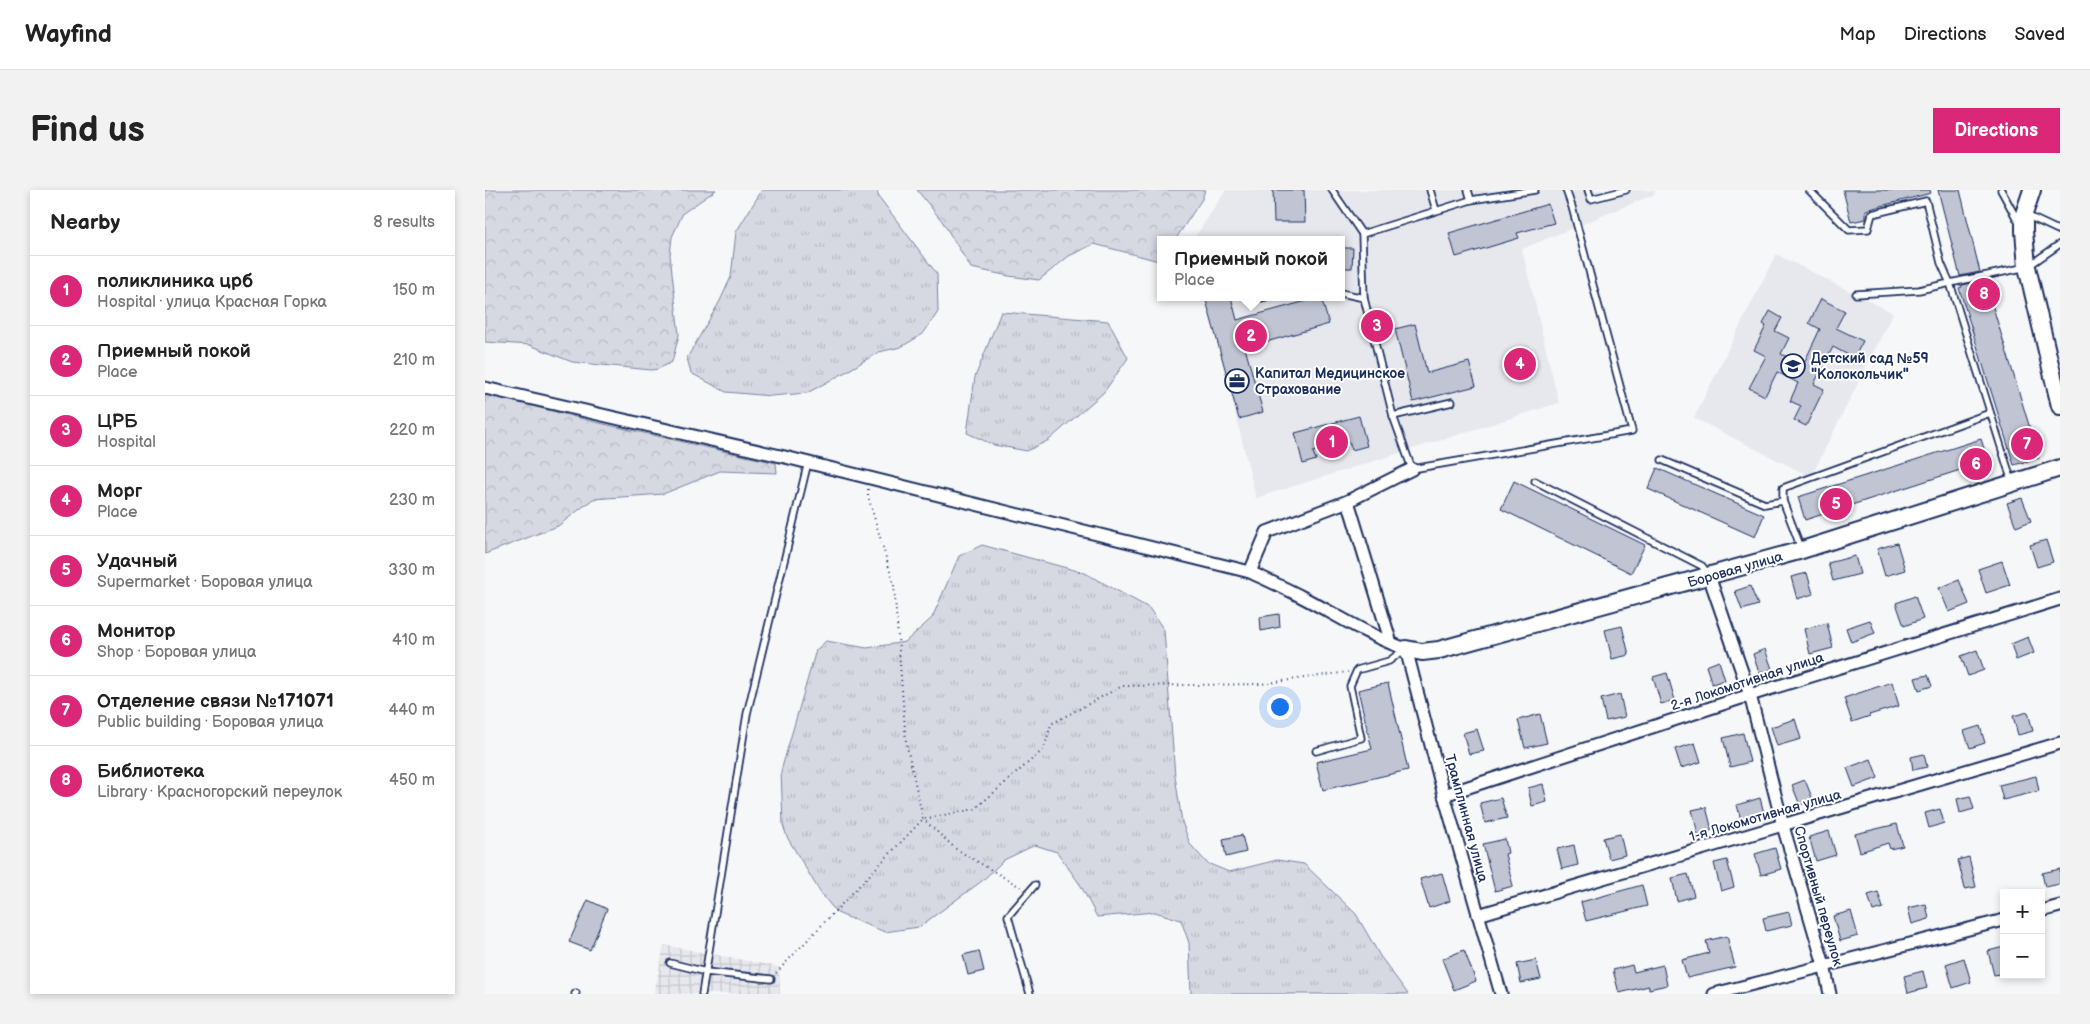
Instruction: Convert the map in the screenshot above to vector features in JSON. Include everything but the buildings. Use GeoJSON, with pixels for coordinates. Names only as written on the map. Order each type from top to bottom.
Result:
{"type":"FeatureCollection","features":[{"type":"Feature","properties":{"kind":"street"},"geometry":{"type":"LineString","coordinates":[[2032,190],[2024,214],[2023,231],[2027,267],[2060,406]]}},
{"type":"Feature","properties":{"kind":"street"},"geometry":{"type":"LineString","coordinates":[[485,388],[808,462],[1250,572],[1303,597],[1348,623],[1398,646]]}},
{"type":"Feature","properties":{"kind":"street","name":"Боровая улица"},"geometry":{"type":"LineString","coordinates":[[1398,646],[1422,652],[1439,650],[1802,550],[2060,468]]}},
{"type":"Feature","properties":{"kind":"street"},"geometry":{"type":"LineString","coordinates":[[1250,572],[1267,532],[1348,501],[1412,470]]}},
{"type":"Feature","properties":{"kind":"street","name":"Трамплинная улица"},"geometry":{"type":"LineString","coordinates":[[1348,501],[1398,646],[1444,795],[1501,994]]}},
{"type":"Feature","properties":{"kind":"street","name":"Спортивный переулок"},"geometry":{"type":"LineString","coordinates":[[1709,576],[1750,695],[1783,826],[1824,964],[1830,994]]}},
{"type":"Feature","properties":{"kind":"street","name":"2-я Локомотивная улица"},"geometry":{"type":"LineString","coordinates":[[1444,795],[1750,695],[2060,599]]}},
{"type":"Feature","properties":{"kind":"street","name":"1-я Локомотивная улица"},"geometry":{"type":"LineString","coordinates":[[1478,915],[2060,743]]}},
{"type":"Feature","properties":{"kind":"street"},"geometry":{"type":"LineString","coordinates":[[2045,909],[2060,906]]}},
{"type":"Feature","properties":{"kind":"street"},"geometry":{"type":"LineString","coordinates":[[1713,994],[1824,964],[2000,921]]}},
{"type":"Feature","properties":{"kind":"lane"},"geometry":{"type":"LineString","coordinates":[[1333,190],[1362,234],[1364,298],[1393,416],[1412,470],[1632,432],[1572,207],[1565,190]]}},
{"type":"Feature","properties":{"kind":"lane"},"geometry":{"type":"LineString","coordinates":[[1430,190],[1436,210]]}},
{"type":"Feature","properties":{"kind":"lane"},"geometry":{"type":"LineString","coordinates":[[1468,190],[1471,200]]}},
{"type":"Feature","properties":{"kind":"lane"},"geometry":{"type":"LineString","coordinates":[[1362,234],[1471,200],[1535,190]]}},
{"type":"Feature","properties":{"kind":"lane"},"geometry":{"type":"LineString","coordinates":[[1588,190],[1591,199],[1626,190]]}},
{"type":"Feature","properties":{"kind":"lane"},"geometry":{"type":"LineString","coordinates":[[1809,190],[1849,230],[1868,229],[1872,214],[1927,201],[1941,263],[2012,482]]}},
{"type":"Feature","properties":{"kind":"lane"},"geometry":{"type":"LineString","coordinates":[[2001,190],[2023,231]]}},
{"type":"Feature","properties":{"kind":"lane"},"geometry":{"type":"LineString","coordinates":[[2024,214],[2060,231]]}},
{"type":"Feature","properties":{"kind":"lane"},"geometry":{"type":"LineString","coordinates":[[1856,294],[1919,290],[2027,267],[2060,244]]}},
{"type":"Feature","properties":{"kind":"lane"},"geometry":{"type":"LineString","coordinates":[[1345,294],[1364,298]]}},
{"type":"Feature","properties":{"kind":"lane"},"geometry":{"type":"LineString","coordinates":[[1393,416],[1451,402]]}},
{"type":"Feature","properties":{"kind":"lane"},"geometry":{"type":"LineString","coordinates":[[1802,550],[1783,501],[1783,488],[1990,413]]}},
{"type":"Feature","properties":{"kind":"lane"},"geometry":{"type":"LineString","coordinates":[[1663,460],[1765,504],[1783,501]]}},
{"type":"Feature","properties":{"kind":"lane"},"geometry":{"type":"LineString","coordinates":[[702,994],[747,714],[808,462]]}},
{"type":"Feature","properties":{"kind":"lane"},"geometry":{"type":"LineString","coordinates":[[1535,481],[1701,566],[1709,576]]}},
{"type":"Feature","properties":{"kind":"lane"},"geometry":{"type":"LineString","coordinates":[[1316,751],[1361,738],[1350,686],[1357,670],[1389,661],[1398,646]]}},
{"type":"Feature","properties":{"kind":"lane"},"geometry":{"type":"LineString","coordinates":[[1030,994],[1008,916],[1035,885]]}},
{"type":"Feature","properties":{"kind":"lane"},"geometry":{"type":"LineString","coordinates":[[670,963],[706,972],[771,980]]}},
{"type":"Feature","properties":{"kind":"path"},"geometry":{"type":"LineString","coordinates":[[869,478],[868,496],[894,585],[905,742],[923,819],[956,849],[1029,892]]}},
{"type":"Feature","properties":{"kind":"path"},"geometry":{"type":"LineString","coordinates":[[771,980],[779,967],[923,819],[975,809],[1044,748],[1051,724],[1122,686],[1261,684],[1357,670]]}},
{"type":"Feature","properties":{"kind":"shaded area"},"geometry":{"type":"Polygon","coordinates":[[[1226,190],[1654,190],[1655,194],[1522,249],[1559,403],[1256,498],[1208,301],[1345,301],[1345,236],[1196,236],[1226,190]]]}},
{"type":"Feature","properties":{"kind":"shaded area","name":"Детский сад №59 \"Колокольчик\""},"geometry":{"type":"Polygon","coordinates":[[[1776,254],[1893,313],[1811,477],[1694,418],[1776,254]]]}},
{"type":"Feature","properties":{"kind":"shaded area"},"geometry":{"type":"Polygon","coordinates":[[[664,945],[779,967],[780,994],[654,994],[664,945]]]}},
{"type":"Feature","properties":{"kind":"green space"},"geometry":{"type":"Polygon","coordinates":[[[485,190],[716,190],[683,213],[672,237],[670,255],[679,335],[672,362],[658,369],[651,370],[572,362],[530,345],[485,342],[485,190]]]}},
{"type":"Feature","properties":{"kind":"green space"},"geometry":{"type":"Polygon","coordinates":[[[762,190],[877,190],[879,197],[937,274],[938,312],[923,334],[901,347],[879,352],[807,393],[771,396],[726,392],[691,373],[687,358],[720,301],[731,277],[736,232],[762,190]]]}},
{"type":"Feature","properties":{"kind":"green space"},"geometry":{"type":"Polygon","coordinates":[[[917,190],[1205,190],[1202,199],[1178,236],[1157,236],[1157,260],[1094,244],[1069,256],[1039,280],[971,268],[942,221],[917,190]]]}},
{"type":"Feature","properties":{"kind":"green space"},"geometry":{"type":"Polygon","coordinates":[[[1001,312],[1108,321],[1128,358],[1104,392],[1049,440],[1027,451],[994,445],[967,433],[975,377],[1001,312]]]}},
{"type":"Feature","properties":{"kind":"green space"},"geometry":{"type":"Polygon","coordinates":[[[485,394],[595,422],[776,463],[777,473],[720,471],[663,494],[593,499],[558,526],[485,554],[485,394]]]}},
{"type":"Feature","properties":{"kind":"green space"},"geometry":{"type":"Polygon","coordinates":[[[982,545],[1085,573],[1149,608],[1164,630],[1175,776],[1182,822],[1190,844],[1207,863],[1229,872],[1277,860],[1304,864],[1356,914],[1380,956],[1408,994],[1191,994],[1189,943],[1181,920],[1155,912],[1097,917],[1081,886],[1057,852],[1035,845],[1004,860],[982,881],[919,927],[885,932],[837,913],[820,892],[787,837],[783,825],[781,771],[816,650],[826,641],[867,648],[905,642],[932,618],[959,556],[982,545]]]}},
{"type":"Feature","properties":{"kind":"place","name":"Библиотека"},"geometry":{"type":"Point","coordinates":[1984,294]}},
{"type":"Feature","properties":{"kind":"place","name":"ЦРБ"},"geometry":{"type":"Point","coordinates":[1377,326]}},
{"type":"Feature","properties":{"kind":"place","name":"Приемный покой"},"geometry":{"type":"Point","coordinates":[1251,336]}},
{"type":"Feature","properties":{"kind":"place","name":"Морг"},"geometry":{"type":"Point","coordinates":[1520,364]}},
{"type":"Feature","properties":{"kind":"place","name":"Детский сад №59 \"Колокольчик\""},"geometry":{"type":"Point","coordinates":[1793,366]}},
{"type":"Feature","properties":{"kind":"place","name":"Капитал Медицинское Страхование"},"geometry":{"type":"Point","coordinates":[1237,381]}},
{"type":"Feature","properties":{"kind":"place","name":"поликлиника црб"},"geometry":{"type":"Point","coordinates":[1332,442]}},
{"type":"Feature","properties":{"kind":"place","name":"Отделение связи №171071"},"geometry":{"type":"Point","coordinates":[2027,444]}},
{"type":"Feature","properties":{"kind":"place","name":"Монитор"},"geometry":{"type":"Point","coordinates":[1976,464]}},
{"type":"Feature","properties":{"kind":"place","name":"Удачный"},"geometry":{"type":"Point","coordinates":[1836,504]}}]}
